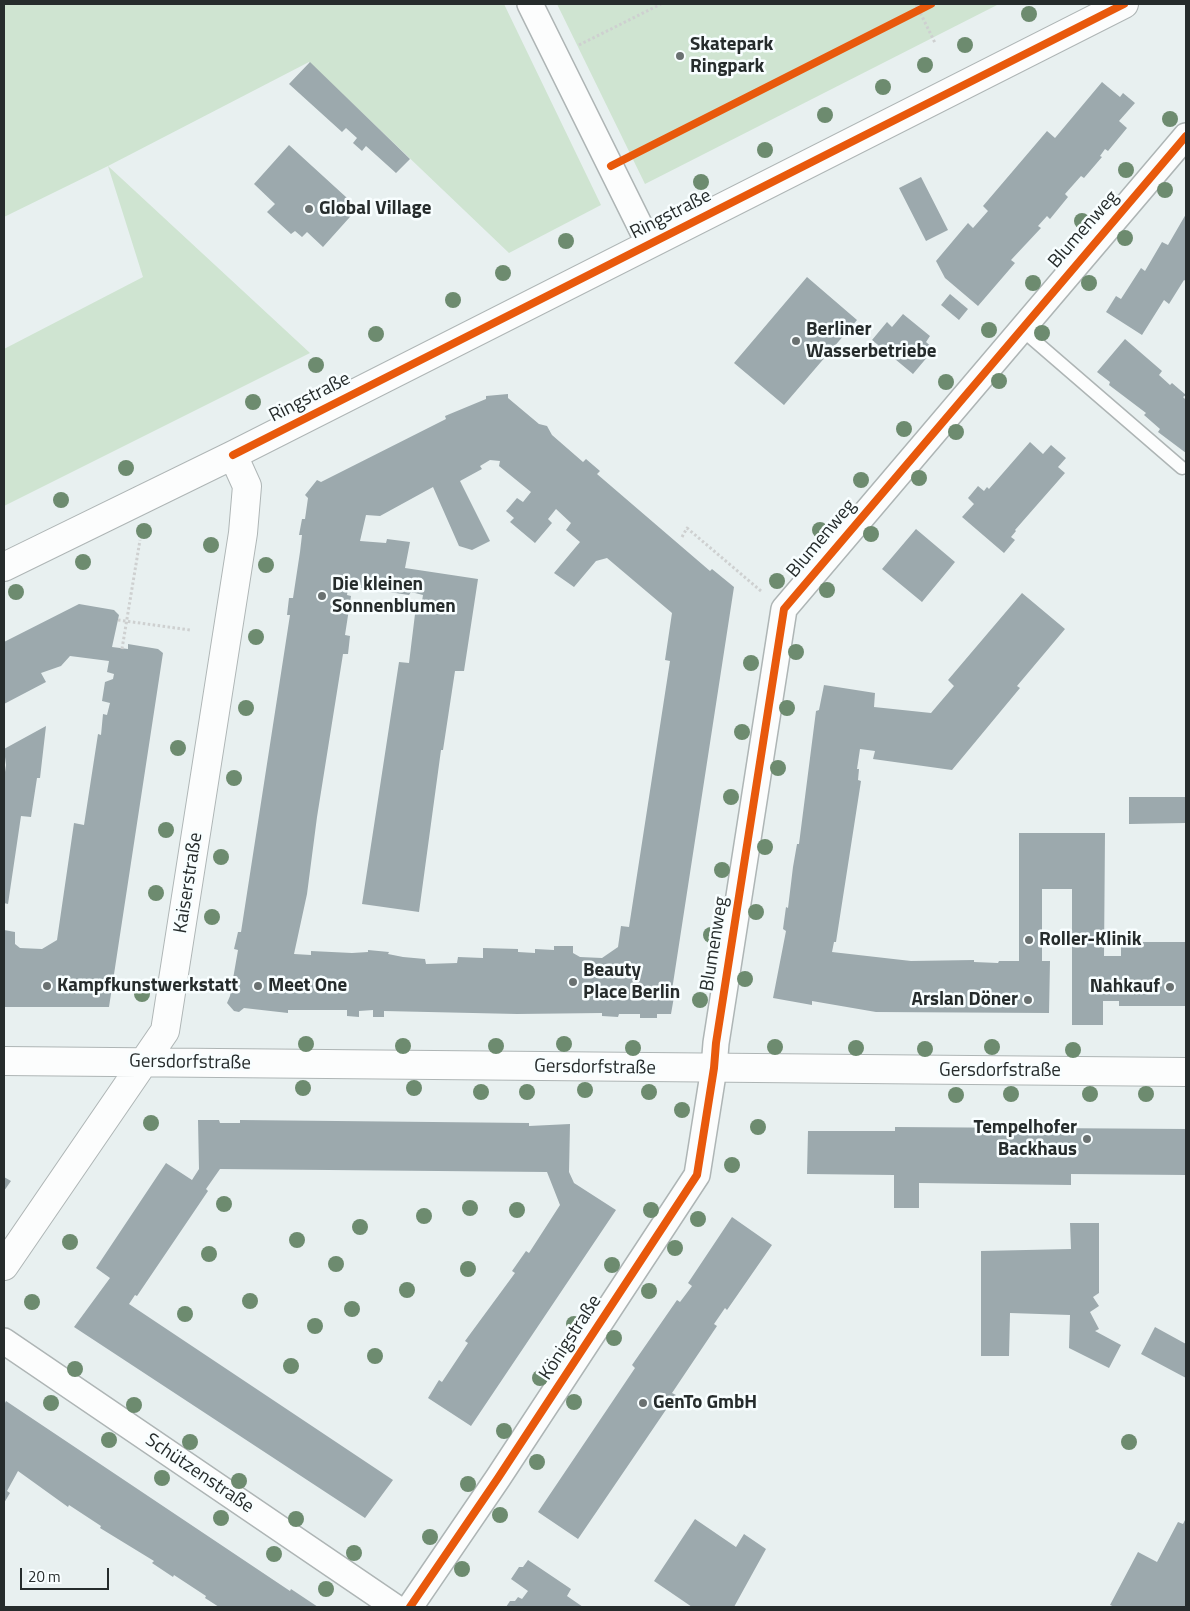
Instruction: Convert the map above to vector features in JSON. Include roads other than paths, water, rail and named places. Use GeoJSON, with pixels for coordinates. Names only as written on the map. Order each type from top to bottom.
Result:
{"type":"FeatureCollection","features":[{"type":"Feature","properties":{"kind":"street"},"geometry":{"type":"LineString","coordinates":[[530,4],[649,244]]}},
{"type":"Feature","properties":{"kind":"street","name":"Ringstraße"},"geometry":{"type":"LineString","coordinates":[[4,567],[233,455],[1124,4]]}},
{"type":"Feature","properties":{"kind":"street","name":"Blumenweg"},"geometry":{"type":"LineString","coordinates":[[714,1068],[717,1033],[784,609],[1186,136]]}},
{"type":"Feature","properties":{"kind":"street","name":"Kaiserstraße"},"geometry":{"type":"LineString","coordinates":[[4,1266],[165,1031],[242,543],[247,486],[233,455]]}},
{"type":"Feature","properties":{"kind":"street","name":"Gersdorfstraße"},"geometry":{"type":"LineString","coordinates":[[4,1061],[1186,1072]]}},
{"type":"Feature","properties":{"kind":"street","name":"Königstraße"},"geometry":{"type":"LineString","coordinates":[[410,1607],[498,1478],[697,1175],[714,1068]]}},
{"type":"Feature","properties":{"kind":"street","name":"Schützenstraße"},"geometry":{"type":"LineString","coordinates":[[4,1341],[394,1607]]}},
{"type":"Feature","properties":{"kind":"lane"},"geometry":{"type":"LineString","coordinates":[[1021,329],[1182,468]]}},
{"type":"Feature","properties":{"kind":"place","name":"Skatepark Ringpark"},"geometry":{"type":"Point","coordinates":[680,56]}},
{"type":"Feature","properties":{"kind":"place","name":"Global Village"},"geometry":{"type":"Point","coordinates":[309,209]}},
{"type":"Feature","properties":{"kind":"place","name":"Berliner Wasserbetriebe"},"geometry":{"type":"Point","coordinates":[796,341]}},
{"type":"Feature","properties":{"kind":"place","name":"Die kleinen Sonnenblumen"},"geometry":{"type":"Point","coordinates":[322,596]}},
{"type":"Feature","properties":{"kind":"place","name":"Roller-Klinik"},"geometry":{"type":"Point","coordinates":[1029,940]}},
{"type":"Feature","properties":{"kind":"place","name":"Beauty Place Berlin"},"geometry":{"type":"Point","coordinates":[573,982]}},
{"type":"Feature","properties":{"kind":"place","name":"Kampfkunstwerkstatt"},"geometry":{"type":"Point","coordinates":[47,986]}},
{"type":"Feature","properties":{"kind":"place","name":"Meet One"},"geometry":{"type":"Point","coordinates":[258,986]}},
{"type":"Feature","properties":{"kind":"place","name":"Nahkauf"},"geometry":{"type":"Point","coordinates":[1170,987]}},
{"type":"Feature","properties":{"kind":"place","name":"Arslan Döner"},"geometry":{"type":"Point","coordinates":[1028,1000]}},
{"type":"Feature","properties":{"kind":"place","name":"Tempelhofer Backhaus"},"geometry":{"type":"Point","coordinates":[1087,1139]}},
{"type":"Feature","properties":{"kind":"place","name":"GenTo GmbH"},"geometry":{"type":"Point","coordinates":[643,1403]}}]}
